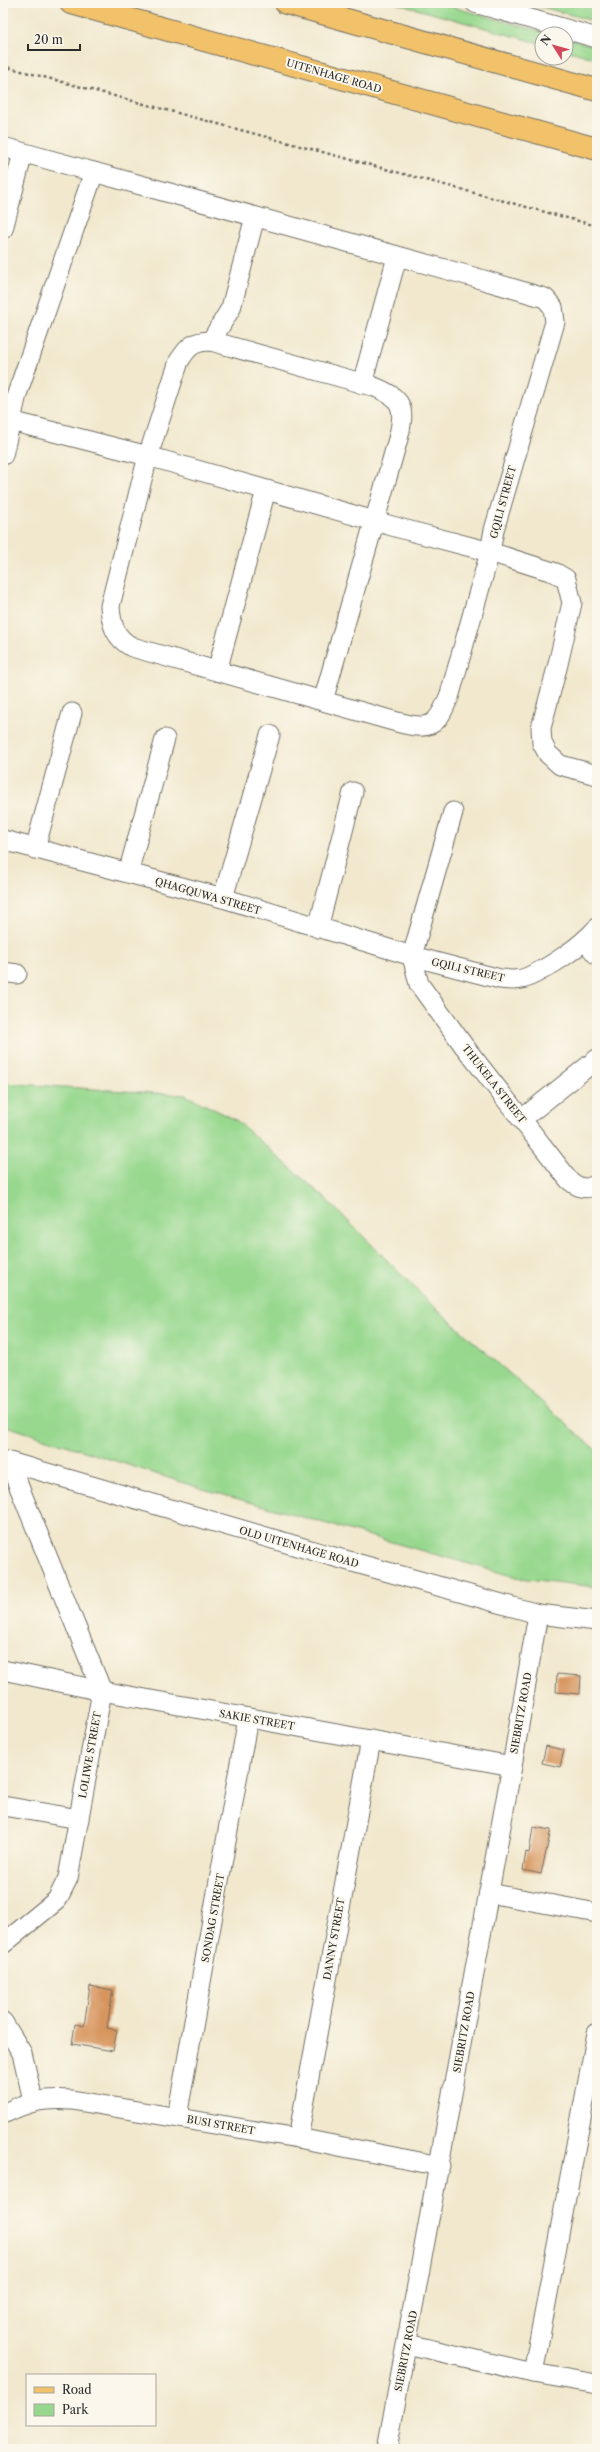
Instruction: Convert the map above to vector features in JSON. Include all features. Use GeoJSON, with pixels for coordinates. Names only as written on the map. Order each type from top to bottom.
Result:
{"type":"FeatureCollection","features":[{"type":"Feature","properties":{"kind":"main road","name":"UITENHAGE ROAD"},"geometry":{"type":"LineString","coordinates":[[71,3],[597,149]]}},
{"type":"Feature","properties":{"kind":"main road"},"geometry":{"type":"LineString","coordinates":[[286,3],[597,90]]}},
{"type":"Feature","properties":{"kind":"street"},"geometry":{"type":"LineString","coordinates":[[475,3],[597,38]]}},
{"type":"Feature","properties":{"kind":"street","name":"GQILI STREET"},"geometry":{"type":"LineString","coordinates":[[3,147],[545,298],[553,307],[555,322],[494,530],[490,552],[556,572],[566,579],[572,603],[541,728],[542,742],[548,754],[560,765],[597,775]]}},
{"type":"Feature","properties":{"kind":"street"},"geometry":{"type":"LineString","coordinates":[[3,230],[23,153]]}},
{"type":"Feature","properties":{"kind":"street"},"geometry":{"type":"LineString","coordinates":[[3,455],[6,420],[94,172]]}},
{"type":"Feature","properties":{"kind":"street"},"geometry":{"type":"LineString","coordinates":[[210,341],[231,308],[255,217]]}},
{"type":"Feature","properties":{"kind":"street"},"geometry":{"type":"LineString","coordinates":[[362,384],[397,257]]}},
{"type":"Feature","properties":{"kind":"street"},"geometry":{"type":"LineString","coordinates":[[6,420],[148,456],[376,522],[490,552],[450,694],[443,713],[433,724],[420,728],[323,701],[132,647],[123,642],[116,633],[110,620],[110,606],[148,456],[179,361],[188,347],[198,341],[210,341],[389,393],[402,408],[401,426],[376,522],[323,701]]}},
{"type":"Feature","properties":{"kind":"street"},"geometry":{"type":"LineString","coordinates":[[217,671],[266,490]]}},
{"type":"Feature","properties":{"kind":"street"},"geometry":{"type":"LineString","coordinates":[[35,848],[72,713]]}},
{"type":"Feature","properties":{"kind":"street"},"geometry":{"type":"LineString","coordinates":[[223,898],[270,735]]}},
{"type":"Feature","properties":{"kind":"street"},"geometry":{"type":"LineString","coordinates":[[128,873],[165,739]]}},
{"type":"Feature","properties":{"kind":"street"},"geometry":{"type":"LineString","coordinates":[[318,928],[353,792]]}},
{"type":"Feature","properties":{"kind":"street"},"geometry":{"type":"LineString","coordinates":[[412,956],[453,812]]}},
{"type":"Feature","properties":{"kind":"street","name":"QHAGQUWA STREET"},"geometry":{"type":"LineString","coordinates":[[3,840],[223,898],[412,956]]}},
{"type":"Feature","properties":{"kind":"street","name":"GQILI STREET"},"geometry":{"type":"LineString","coordinates":[[412,956],[515,980],[528,978],[591,934],[597,955]]}},
{"type":"Feature","properties":{"kind":"street","name":"THUKELA STREET"},"geometry":{"type":"LineString","coordinates":[[412,956],[419,984],[429,999],[569,1180],[577,1187],[584,1189],[597,1184]]}},
{"type":"Feature","properties":{"kind":"street"},"geometry":{"type":"LineString","coordinates":[[522,1119],[597,1059]]}},
{"type":"Feature","properties":{"kind":"street"},"geometry":{"type":"LineString","coordinates":[[6,1461],[102,1691]]}},
{"type":"Feature","properties":{"kind":"street","name":"OLD UITENHAGE ROAD"},"geometry":{"type":"LineString","coordinates":[[6,1461],[538,1614],[597,1622]]}},
{"type":"Feature","properties":{"kind":"street","name":"SIEBRITZ ROAD"},"geometry":{"type":"LineString","coordinates":[[387,2449],[440,2166],[538,1614]]}},
{"type":"Feature","properties":{"kind":"street","name":"SAKIE STREET"},"geometry":{"type":"LineString","coordinates":[[3,1670],[102,1691],[512,1766]]}},
{"type":"Feature","properties":{"kind":"street","name":"LOLIWE STREET"},"geometry":{"type":"LineString","coordinates":[[3,1944],[57,1900],[68,1878],[102,1691]]}},
{"type":"Feature","properties":{"kind":"street","name":"SONDAG STREET"},"geometry":{"type":"LineString","coordinates":[[177,2117],[248,1718]]}},
{"type":"Feature","properties":{"kind":"street","name":"DANNY STREET"},"geometry":{"type":"LineString","coordinates":[[298,2138],[371,1740]]}},
{"type":"Feature","properties":{"kind":"street"},"geometry":{"type":"LineString","coordinates":[[3,1806],[79,1819]]}},
{"type":"Feature","properties":{"kind":"street"},"geometry":{"type":"LineString","coordinates":[[489,1893],[597,1913]]}},
{"type":"Feature","properties":{"kind":"street"},"geometry":{"type":"LineString","coordinates":[[3,2022],[22,2053],[33,2100]]}},
{"type":"Feature","properties":{"kind":"street"},"geometry":{"type":"LineString","coordinates":[[533,2373],[597,2033]]}},
{"type":"Feature","properties":{"kind":"street","name":"BUSI STREET"},"geometry":{"type":"LineString","coordinates":[[3,2114],[33,2100],[48,2098],[72,2100],[298,2138],[440,2166]]}},
{"type":"Feature","properties":{"kind":"street"},"geometry":{"type":"LineString","coordinates":[[407,2344],[533,2373],[597,2384]]}},
{"type":"Feature","properties":{"kind":"path"},"geometry":{"type":"LineString","coordinates":[[3,66],[597,226]]}},
{"type":"Feature","properties":{"kind":"green space"},"geometry":{"type":"Polygon","coordinates":[[[395,3],[438,3],[534,30],[534,42],[395,3]]]}},
{"type":"Feature","properties":{"kind":"green space"},"geometry":{"type":"Polygon","coordinates":[[[527,3],[597,3],[597,22],[527,3]]]}},
{"type":"Feature","properties":{"kind":"green space"},"geometry":{"type":"Polygon","coordinates":[[[574,40],[597,47],[597,59],[574,52],[574,40]]]}},
{"type":"Feature","properties":{"kind":"green space"},"geometry":{"type":"Polygon","coordinates":[[[3,1083],[185,1095],[236,1120],[326,1199],[431,1304],[597,1451],[597,1587],[519,1578],[203,1489],[3,1425],[3,1083]]]}},
{"type":"Feature","properties":{"kind":"building"},"geometry":{"type":"Polygon","coordinates":[[[557,1674],[581,1676],[580,1694],[556,1692],[557,1674]]]}},
{"type":"Feature","properties":{"kind":"building"},"geometry":{"type":"Polygon","coordinates":[[[546,1746],[564,1750],[560,1767],[542,1763],[546,1746]]]}},
{"type":"Feature","properties":{"kind":"building"},"geometry":{"type":"Polygon","coordinates":[[[533,1827],[551,1830],[541,1874],[523,1870],[526,1852],[529,1853],[533,1827]]]}},
{"type":"Feature","properties":{"kind":"building"},"geometry":{"type":"Polygon","coordinates":[[[90,1986],[113,1990],[107,2028],[117,2030],[113,2051],[72,2044],[75,2024],[84,2026],[90,1986]]]}}]}
